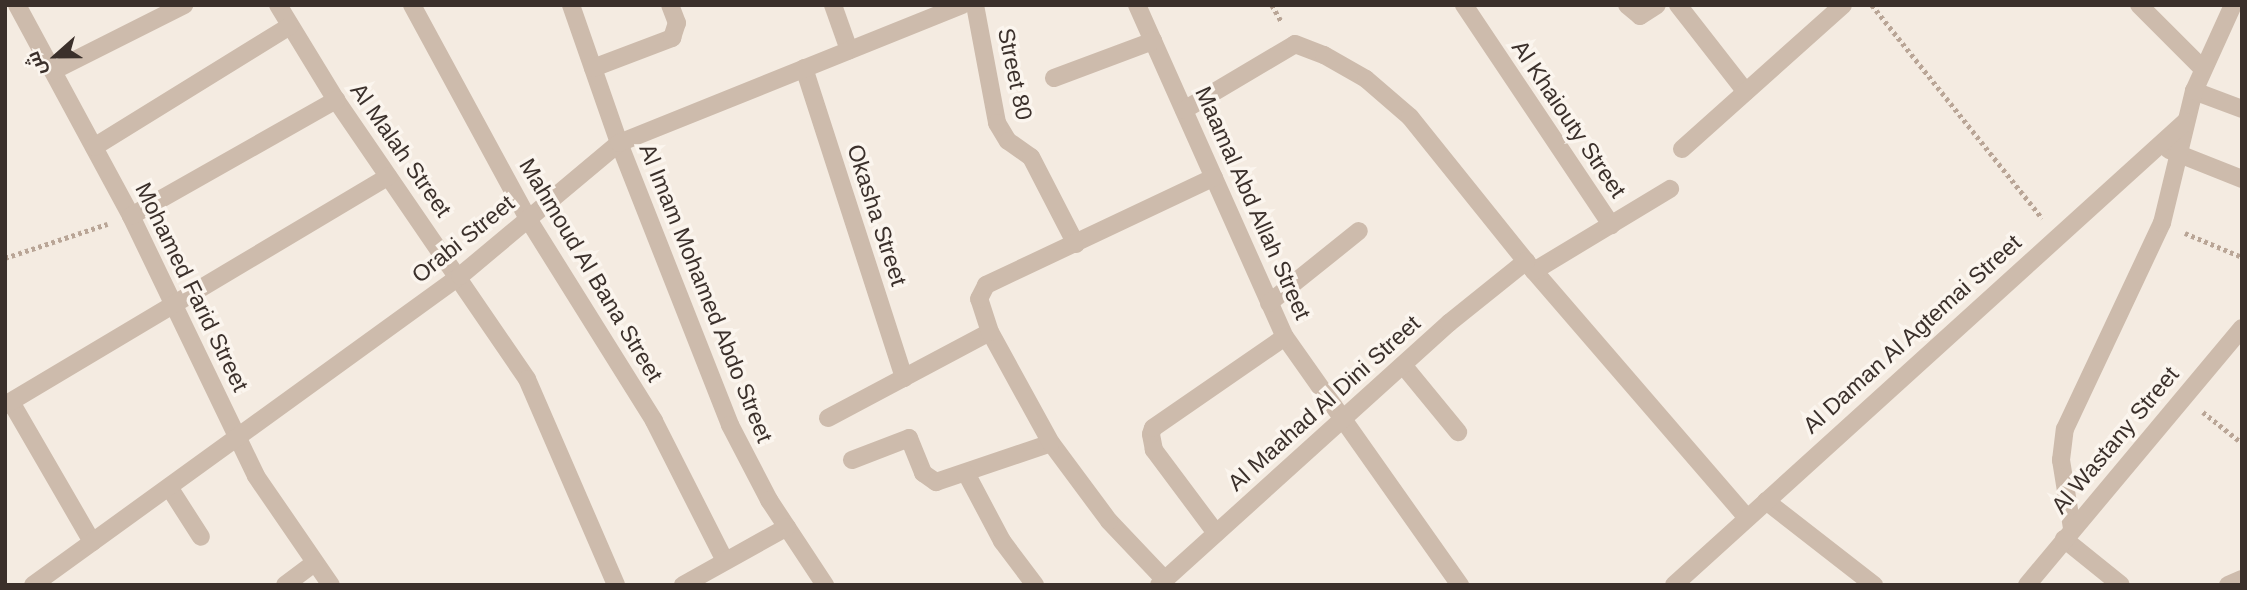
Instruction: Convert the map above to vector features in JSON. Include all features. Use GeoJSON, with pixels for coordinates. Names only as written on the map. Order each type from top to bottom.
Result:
{"type":"FeatureCollection","features":[{"type":"Feature","properties":{"kind":"street","name":"Mohamed Farid Street"},"geometry":{"type":"LineString","coordinates":[[18,5],[131,216],[237,438],[283,522],[331,585]]}},
{"type":"Feature","properties":{"kind":"street"},"geometry":{"type":"LineString","coordinates":[[53,71],[153,12],[184,5]]}},
{"type":"Feature","properties":{"kind":"street","name":"Al Malah Street"},"geometry":{"type":"LineString","coordinates":[[278,5],[336,100],[460,276],[527,379],[616,585]]}},
{"type":"Feature","properties":{"kind":"street","name":"Mahmoud Al Bana Street"},"geometry":{"type":"LineString","coordinates":[[412,5],[528,219],[653,421],[725,561]]}},
{"type":"Feature","properties":{"kind":"street","name":"Al Imam Mohamed Abdo Street"},"geometry":{"type":"LineString","coordinates":[[571,5],[619,143],[730,425],[787,527],[825,585]]}},
{"type":"Feature","properties":{"kind":"street"},"geometry":{"type":"LineString","coordinates":[[593,68],[672,38],[677,23],[670,5]]}},
{"type":"Feature","properties":{"kind":"street"},"geometry":{"type":"LineString","coordinates":[[833,5],[849,50]]}},
{"type":"Feature","properties":{"kind":"street","name":"Orabi Street"},"geometry":{"type":"LineString","coordinates":[[33,585],[460,276],[619,143],[962,5]]}},
{"type":"Feature","properties":{"kind":"street","name":"Street 80"},"geometry":{"type":"LineString","coordinates":[[975,5],[996,123],[1036,164],[1076,244]]}},
{"type":"Feature","properties":{"kind":"street","name":"Maamal Abd Allah Street"},"geometry":{"type":"LineString","coordinates":[[1136,5],[1285,337],[1460,585]]}},
{"type":"Feature","properties":{"kind":"street"},"geometry":{"type":"LineString","coordinates":[[1627,5],[1640,16],[1657,5]]}},
{"type":"Feature","properties":{"kind":"street"},"geometry":{"type":"LineString","coordinates":[[1678,5],[1746,92]]}},
{"type":"Feature","properties":{"kind":"street"},"geometry":{"type":"LineString","coordinates":[[1682,149],[1843,5]]}},
{"type":"Feature","properties":{"kind":"street"},"geometry":{"type":"LineString","coordinates":[[2139,5],[2202,68]]}},
{"type":"Feature","properties":{"kind":"street"},"geometry":{"type":"LineString","coordinates":[[2122,585],[2068,533],[2062,468],[2065,429],[2162,223],[2194,91],[2202,68],[2233,5]]}},
{"type":"Feature","properties":{"kind":"street","name":"Al Khaiouty Street"},"geometry":{"type":"LineString","coordinates":[[1469,7],[1611,225]]}},
{"type":"Feature","properties":{"kind":"street"},"geometry":{"type":"LineString","coordinates":[[94,147],[290,26]]}},
{"type":"Feature","properties":{"kind":"street"},"geometry":{"type":"LineString","coordinates":[[1055,78],[1153,41]]}},
{"type":"Feature","properties":{"kind":"street"},"geometry":{"type":"LineString","coordinates":[[1184,110],[1283,47],[1294,44],[1324,55],[1366,79],[1410,117],[1530,266],[1747,517]]}},
{"type":"Feature","properties":{"kind":"street","name":"Okasha Street"},"geometry":{"type":"LineString","coordinates":[[804,68],[904,378]]}},
{"type":"Feature","properties":{"kind":"street"},"geometry":{"type":"LineString","coordinates":[[2194,91],[2242,110]]}},
{"type":"Feature","properties":{"kind":"street"},"geometry":{"type":"LineString","coordinates":[[131,216],[336,100]]}},
{"type":"Feature","properties":{"kind":"street","name":"Al Daman Al Agtemai Street"},"geometry":{"type":"LineString","coordinates":[[1674,585],[2157,144],[2185,122]]}},
{"type":"Feature","properties":{"kind":"street"},"geometry":{"type":"LineString","coordinates":[[2157,144],[2179,156],[2242,178]]}},
{"type":"Feature","properties":{"kind":"street"},"geometry":{"type":"LineString","coordinates":[[92,542],[8,403],[175,307],[388,177]]}},
{"type":"Feature","properties":{"kind":"street"},"geometry":{"type":"LineString","coordinates":[[1162,582],[1109,521],[1051,443],[990,332],[979,308],[981,291],[986,285],[1214,177]]}},
{"type":"Feature","properties":{"kind":"street","name":"Al Maahad Al Dini Street"},"geometry":{"type":"LineString","coordinates":[[1162,582],[1403,365],[1530,266],[1611,225],[1670,189]]}},
{"type":"Feature","properties":{"kind":"street"},"geometry":{"type":"LineString","coordinates":[[1269,303],[1359,231]]}},
{"type":"Feature","properties":{"kind":"street","name":"Al Wastany Street"},"geometry":{"type":"LineString","coordinates":[[2027,585],[2242,328]]}},
{"type":"Feature","properties":{"kind":"street"},"geometry":{"type":"LineString","coordinates":[[828,418],[990,332]]}},
{"type":"Feature","properties":{"kind":"street"},"geometry":{"type":"LineString","coordinates":[[1216,533],[1154,450],[1151,434],[1153,428],[1285,337]]}},
{"type":"Feature","properties":{"kind":"street"},"geometry":{"type":"LineString","coordinates":[[1403,365],[1458,432]]}},
{"type":"Feature","properties":{"kind":"street"},"geometry":{"type":"LineString","coordinates":[[852,460],[904,437],[913,441],[928,479],[936,482],[1051,443]]}},
{"type":"Feature","properties":{"kind":"street"},"geometry":{"type":"LineString","coordinates":[[966,473],[1002,541],[1035,585]]}},
{"type":"Feature","properties":{"kind":"street"},"geometry":{"type":"LineString","coordinates":[[169,487],[201,537]]}},
{"type":"Feature","properties":{"kind":"street"},"geometry":{"type":"LineString","coordinates":[[1766,501],[1874,585]]}},
{"type":"Feature","properties":{"kind":"street"},"geometry":{"type":"LineString","coordinates":[[683,585],[787,527]]}},
{"type":"Feature","properties":{"kind":"street"},"geometry":{"type":"LineString","coordinates":[[285,585],[314,563]]}},
{"type":"Feature","properties":{"kind":"street"},"geometry":{"type":"LineString","coordinates":[[2228,585],[2242,579]]}},
{"type":"Feature","properties":{"kind":"path"},"geometry":{"type":"LineString","coordinates":[[1872,5],[2056,236]]}},
{"type":"Feature","properties":{"kind":"path"},"geometry":{"type":"LineString","coordinates":[[5,258],[131,216]]}},
{"type":"Feature","properties":{"kind":"path"},"geometry":{"type":"LineString","coordinates":[[2162,223],[2242,257]]}},
{"type":"Feature","properties":{"kind":"path"},"geometry":{"type":"LineString","coordinates":[[2184,396],[2242,443]]}}]}
